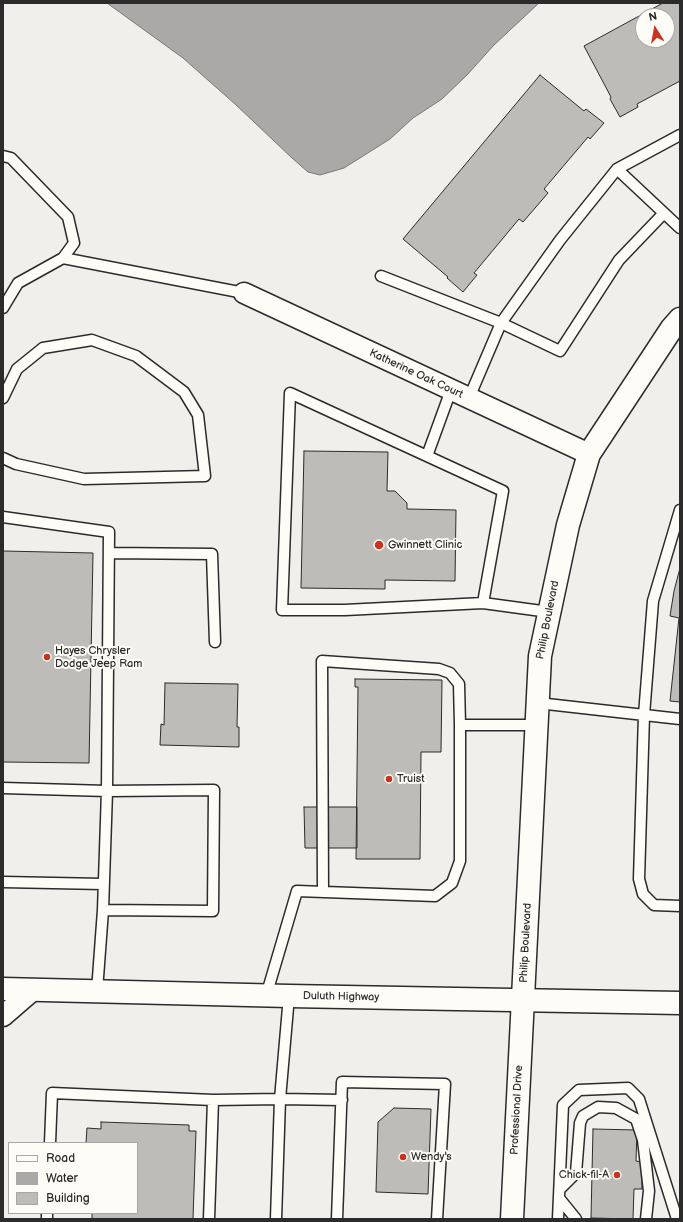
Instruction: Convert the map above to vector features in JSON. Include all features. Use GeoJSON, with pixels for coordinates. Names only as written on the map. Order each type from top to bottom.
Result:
{"type":"FeatureCollection","features":[{"type":"Feature","properties":{"kind":"street","name":"Katherine Oak Court"},"geometry":{"type":"LineString","coordinates":[[244,294],[589,454]]}},
{"type":"Feature","properties":{"kind":"street","name":"Philip Boulevard"},"geometry":{"type":"LineString","coordinates":[[523,1000],[540,656],[568,525],[589,454],[672,328],[680,319]]}},
{"type":"Feature","properties":{"kind":"street","name":"Duluth Highway"},"geometry":{"type":"LineString","coordinates":[[3,989],[266,996],[680,1003]]}},
{"type":"Feature","properties":{"kind":"street"},"geometry":{"type":"LineString","coordinates":[[3,1016],[33,990]]}},
{"type":"Feature","properties":{"kind":"street","name":"Professional Drive"},"geometry":{"type":"LineString","coordinates":[[512,1219],[523,1000]]}},
{"type":"Feature","properties":{"kind":"lane"},"geometry":{"type":"LineString","coordinates":[[427,456],[460,394],[501,323],[560,240],[617,169],[680,135]]}},
{"type":"Feature","properties":{"kind":"lane"},"geometry":{"type":"LineString","coordinates":[[3,156],[11,158],[68,217],[74,243],[63,258],[18,283],[3,308]]}},
{"type":"Feature","properties":{"kind":"lane"},"geometry":{"type":"LineString","coordinates":[[617,169],[680,228]]}},
{"type":"Feature","properties":{"kind":"lane"},"geometry":{"type":"LineString","coordinates":[[381,276],[501,323],[560,350],[619,260],[664,213]]}},
{"type":"Feature","properties":{"kind":"lane"},"geometry":{"type":"LineString","coordinates":[[63,258],[244,294]]}},
{"type":"Feature","properties":{"kind":"lane"},"geometry":{"type":"LineString","coordinates":[[3,398],[17,369],[43,348],[92,340],[136,356],[184,392],[198,415],[205,476],[84,479],[16,464],[3,458]]}},
{"type":"Feature","properties":{"kind":"lane"},"geometry":{"type":"LineString","coordinates":[[483,603],[503,491],[290,393],[282,610],[345,610],[483,603],[549,612]]}},
{"type":"Feature","properties":{"kind":"lane"},"geometry":{"type":"LineString","coordinates":[[680,510],[653,601],[644,715],[639,879],[643,894],[654,905],[680,906]]}},
{"type":"Feature","properties":{"kind":"lane"},"geometry":{"type":"LineString","coordinates":[[3,518],[110,532],[107,792],[97,991]]}},
{"type":"Feature","properties":{"kind":"lane"},"geometry":{"type":"LineString","coordinates":[[109,553],[212,554],[215,642]]}},
{"type":"Feature","properties":{"kind":"lane"},"geometry":{"type":"LineString","coordinates":[[266,996],[297,891],[323,892],[435,896],[452,883],[460,861],[460,725],[459,684],[450,673],[439,669],[322,661],[323,892]]}},
{"type":"Feature","properties":{"kind":"lane"},"geometry":{"type":"LineString","coordinates":[[538,703],[680,719]]}},
{"type":"Feature","properties":{"kind":"lane"},"geometry":{"type":"LineString","coordinates":[[460,725],[537,725]]}},
{"type":"Feature","properties":{"kind":"lane"},"geometry":{"type":"LineString","coordinates":[[3,788],[107,792],[214,790],[213,911],[102,910]]}},
{"type":"Feature","properties":{"kind":"lane"},"geometry":{"type":"LineString","coordinates":[[3,882],[103,884]]}},
{"type":"Feature","properties":{"kind":"lane"},"geometry":{"type":"LineString","coordinates":[[276,1219],[280,1099],[289,996]]}},
{"type":"Feature","properties":{"kind":"lane"},"geometry":{"type":"LineString","coordinates":[[337,1219],[342,1082],[445,1084],[437,1219]]}},
{"type":"Feature","properties":{"kind":"lane"},"geometry":{"type":"LineString","coordinates":[[558,1219],[563,1105],[579,1090],[628,1088],[639,1099],[677,1219]]}},
{"type":"Feature","properties":{"kind":"lane"},"geometry":{"type":"LineString","coordinates":[[50,1142],[52,1093],[213,1100],[342,1100]]}},
{"type":"Feature","properties":{"kind":"lane"},"geometry":{"type":"LineString","coordinates":[[209,1219],[213,1100]]}},
{"type":"Feature","properties":{"kind":"lane"},"geometry":{"type":"LineString","coordinates":[[560,1194],[576,1173],[580,1123],[583,1116],[598,1107],[616,1108],[636,1120],[643,1140],[649,1191],[646,1219]]}},
{"type":"Feature","properties":{"kind":"lane"},"geometry":{"type":"LineString","coordinates":[[560,1194],[576,1219]]}},
{"type":"Feature","properties":{"kind":"water"},"geometry":{"type":"Polygon","coordinates":[[[107,3],[539,3],[494,45],[467,75],[442,99],[413,118],[390,139],[344,168],[320,175],[308,172],[183,58],[107,3]]]}},
{"type":"Feature","properties":{"kind":"building"},"geometry":{"type":"Polygon","coordinates":[[[663,3],[680,3],[680,81],[637,104],[638,107],[620,117],[610,99],[611,97],[584,46],[635,18],[635,48],[675,48],[675,8],[654,8],[663,3]]]}},
{"type":"Feature","properties":{"kind":"building"},"geometry":{"type":"Polygon","coordinates":[[[540,75],[584,111],[586,109],[604,123],[590,139],[588,137],[544,189],[548,193],[523,222],[519,219],[474,273],[477,275],[463,292],[447,278],[448,277],[403,239],[540,75]]]}},
{"type":"Feature","properties":{"kind":"building","name":"Gwinnett Clinic"},"geometry":{"type":"Polygon","coordinates":[[[304,451],[388,452],[387,491],[395,491],[407,503],[407,509],[456,510],[455,581],[385,580],[385,589],[301,588],[304,451]]]}},
{"type":"Feature","properties":{"kind":"building","name":"Hayes Chrysler Dodge Jeep Ram"},"geometry":{"type":"Polygon","coordinates":[[[3,551],[93,553],[89,763],[3,762],[3,551]]]}},
{"type":"Feature","properties":{"kind":"building"},"geometry":{"type":"Polygon","coordinates":[[[680,568],[680,702],[670,701],[679,618],[670,616],[680,568]]]}},
{"type":"Feature","properties":{"kind":"building","name":"Truist"},"geometry":{"type":"Polygon","coordinates":[[[355,679],[442,680],[441,752],[421,752],[420,859],[356,859],[358,687],[355,687],[355,679]]]}},
{"type":"Feature","properties":{"kind":"building"},"geometry":{"type":"Polygon","coordinates":[[[165,683],[238,684],[237,727],[239,727],[239,747],[160,745],[161,724],[164,725],[165,683]]]}},
{"type":"Feature","properties":{"kind":"building"},"geometry":{"type":"Polygon","coordinates":[[[304,807],[357,807],[357,848],[305,848],[304,807]]]}},
{"type":"Feature","properties":{"kind":"building","name":"Wendy's"},"geometry":{"type":"Polygon","coordinates":[[[394,1108],[431,1109],[428,1194],[376,1192],[378,1122],[394,1108]]]}},
{"type":"Feature","properties":{"kind":"building"},"geometry":{"type":"Polygon","coordinates":[[[101,1122],[189,1125],[189,1131],[196,1131],[193,1219],[92,1219],[92,1214],[138,1214],[138,1142],[86,1142],[87,1128],[101,1129],[101,1122]]]}},
{"type":"Feature","properties":{"kind":"building","name":"Chick-fil-A"},"geometry":{"type":"Polygon","coordinates":[[[593,1129],[637,1130],[636,1161],[642,1162],[642,1189],[634,1189],[633,1219],[591,1218],[593,1129]]]}},
{"type":"Feature","properties":{"kind":"place","name":"Gwinnett Clinic"},"geometry":{"type":"Point","coordinates":[379,545]}},
{"type":"Feature","properties":{"kind":"place","name":"Hayes Chrysler Dodge Jeep Ram"},"geometry":{"type":"Point","coordinates":[47,657]}},
{"type":"Feature","properties":{"kind":"place","name":"Truist"},"geometry":{"type":"Point","coordinates":[389,779]}},
{"type":"Feature","properties":{"kind":"place","name":"Wendy's"},"geometry":{"type":"Point","coordinates":[403,1157]}},
{"type":"Feature","properties":{"kind":"place","name":"Chick-fil-A"},"geometry":{"type":"Point","coordinates":[617,1175]}}]}
